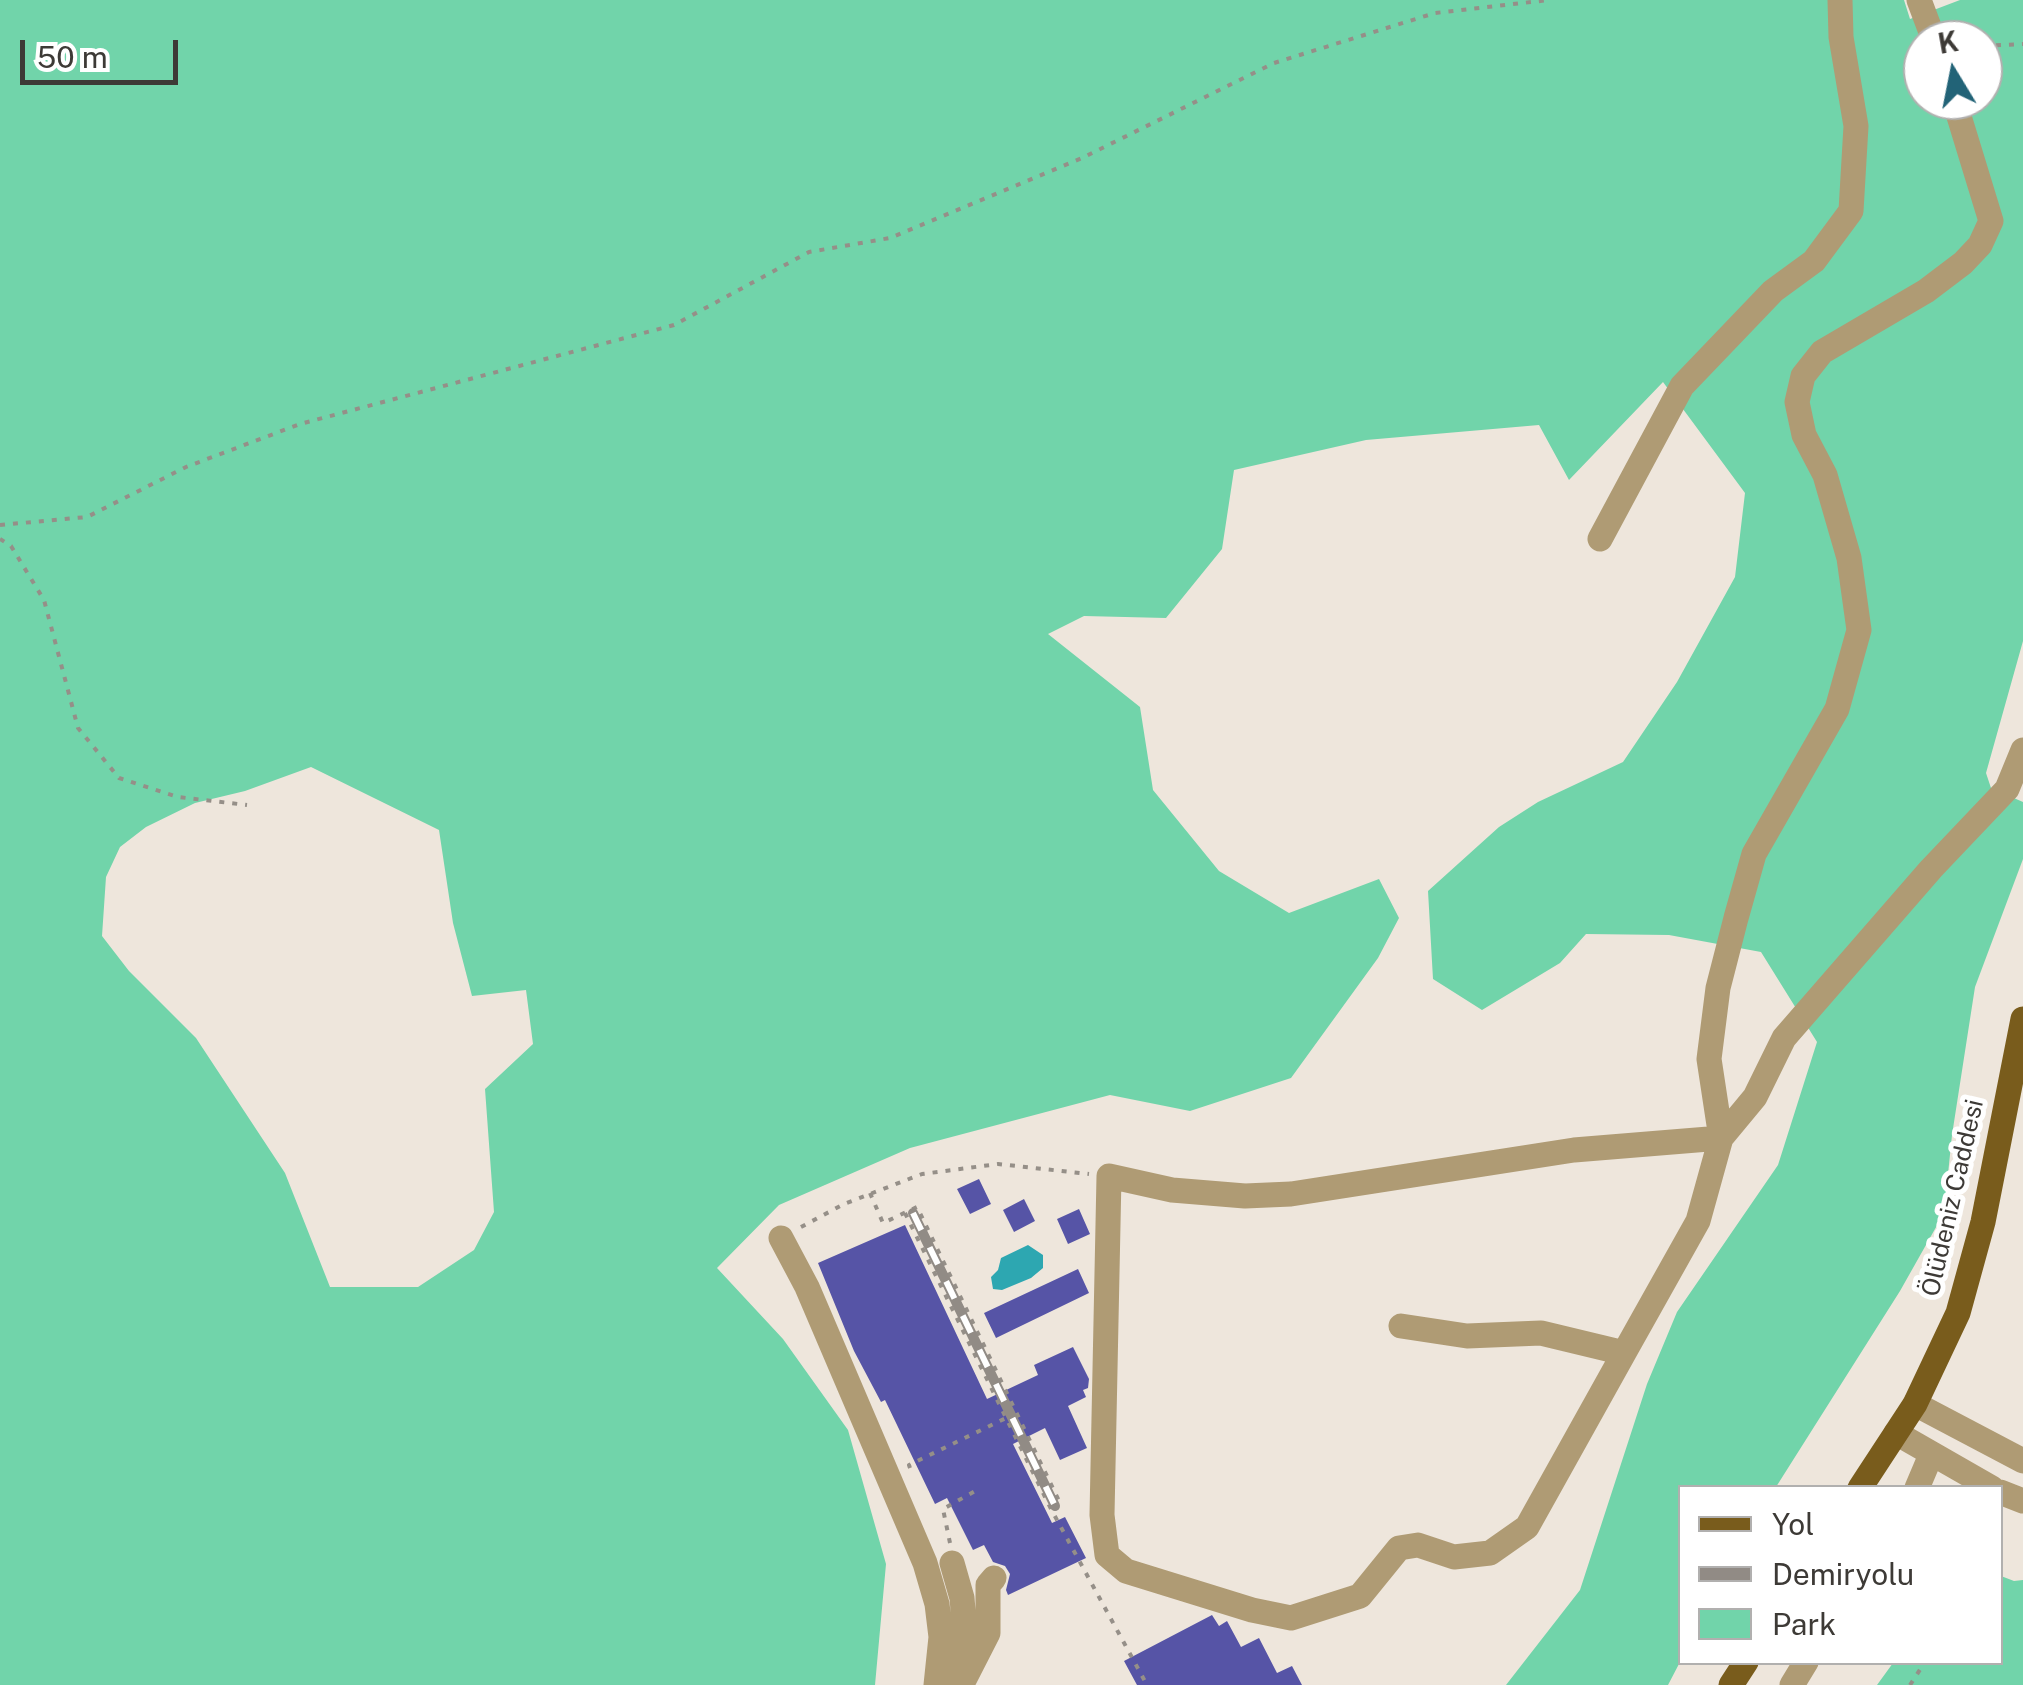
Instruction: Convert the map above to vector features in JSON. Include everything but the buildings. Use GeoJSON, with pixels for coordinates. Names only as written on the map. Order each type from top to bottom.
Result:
{"type":"FeatureCollection","features":[{"type":"Feature","properties":{"kind":"main road","name":"Ölüdeniz Caddesi"},"geometry":{"type":"LineString","coordinates":[[1862,1485],[1915,1404],[1958,1312],[1978,1240],[2023,1018]]}},
{"type":"Feature","properties":{"kind":"street"},"geometry":{"type":"LineString","coordinates":[[1600,539],[1682,386],[1773,291],[1814,261],[1851,211],[1856,126],[1840,37],[1840,0]]}},
{"type":"Feature","properties":{"kind":"street"},"geometry":{"type":"LineString","coordinates":[[1722,1138],[1709,1059],[1718,988],[1736,918],[1754,854],[1837,709],[1859,630],[1849,558],[1825,476],[1804,435],[1797,402],[1803,376],[1822,352],[1926,291],[1980,245],[1991,221],[1960,120]]}},
{"type":"Feature","properties":{"kind":"street"},"geometry":{"type":"LineString","coordinates":[[1722,1138],[1574,1150],[1291,1194],[1245,1196],[1172,1190],[1108,1176],[1102,1515],[1107,1555],[1126,1572],[1291,1618],[1360,1596],[1399,1548],[1418,1545],[1454,1556],[1490,1554],[1527,1527],[1698,1221],[1722,1138],[1755,1096],[1784,1038],[1931,869],[2007,789],[2023,750]]}},
{"type":"Feature","properties":{"kind":"street"},"geometry":{"type":"LineString","coordinates":[[781,1238],[807,1287],[925,1563],[937,1604],[941,1637],[936,1685]]}},
{"type":"Feature","properties":{"kind":"street"},"geometry":{"type":"LineString","coordinates":[[1401,1326],[1467,1336],[1540,1333],[1624,1353]]}},
{"type":"Feature","properties":{"kind":"street"},"geometry":{"type":"LineString","coordinates":[[1915,1404],[2023,1461]]}},
{"type":"Feature","properties":{"kind":"street"},"geometry":{"type":"LineString","coordinates":[[1896,1433],[1986,1485]]}},
{"type":"Feature","properties":{"kind":"street"},"geometry":{"type":"LineString","coordinates":[[1918,1485],[1931,1455]]}},
{"type":"Feature","properties":{"kind":"street"},"geometry":{"type":"LineString","coordinates":[[949,1685],[965,1635],[962,1598],[952,1563]]}},
{"type":"Feature","properties":{"kind":"street"},"geometry":{"type":"LineString","coordinates":[[963,1685],[988,1634],[988,1585],[994,1578]]}},
{"type":"Feature","properties":{"kind":"path"},"geometry":{"type":"LineString","coordinates":[[0,526],[87,518],[186,467],[300,424],[674,325],[809,252],[890,238],[1082,158],[1274,63],[1436,12],[1549,0]]}},
{"type":"Feature","properties":{"kind":"path"},"geometry":{"type":"LineString","coordinates":[[0,539],[11,546],[44,600],[78,728],[118,778],[178,797],[247,805]]}},
{"type":"Feature","properties":{"kind":"path"},"geometry":{"type":"LineString","coordinates":[[781,1238],[870,1193],[922,1174],[998,1164],[1108,1176]]}},
{"type":"Feature","properties":{"kind":"path"},"geometry":{"type":"LineString","coordinates":[[870,1193],[883,1223],[917,1207],[1060,1503],[1051,1509]]}},
{"type":"Feature","properties":{"kind":"path"},"geometry":{"type":"LineString","coordinates":[[906,1213],[1051,1509],[1147,1685]]}},
{"type":"Feature","properties":{"kind":"path"},"geometry":{"type":"LineString","coordinates":[[915,1483],[909,1465],[1006,1418]]}},
{"type":"Feature","properties":{"kind":"path"},"geometry":{"type":"LineString","coordinates":[[952,1563],[943,1508],[977,1490]]}},
{"type":"Feature","properties":{"kind":"green space"},"geometry":{"type":"Polygon","coordinates":[[[0,0],[1904,0],[1910,19],[1960,0],[2023,0],[2023,641],[1986,773],[1991,788],[2023,802],[2023,859],[1975,987],[1944,1213],[1900,1291],[1777,1485],[1678,1485],[1678,1665],[1668,1685],[1506,1685],[1580,1590],[1647,1384],[1677,1312],[1778,1165],[1817,1042],[1761,952],[1669,935],[1586,934],[1560,963],[1482,1010],[1433,979],[1428,891],[1499,827],[1538,802],[1623,762],[1677,682],[1735,577],[1745,493],[1663,382],[1569,480],[1539,425],[1366,440],[1234,470],[1222,549],[1166,618],[1084,616],[1048,634],[1140,707],[1153,790],[1219,871],[1289,913],[1379,879],[1399,918],[1378,958],[1291,1078],[1190,1111],[1110,1095],[910,1148],[779,1205],[717,1268],[783,1339],[848,1430],[886,1564],[875,1685],[0,1685],[0,0]],[[311,767],[245,791],[195,803],[146,827],[120,847],[106,877],[102,936],[129,971],[196,1038],[285,1173],[330,1287],[418,1287],[474,1250],[494,1212],[485,1089],[533,1044],[526,990],[472,996],[453,923],[439,830],[311,767]]]}},
{"type":"Feature","properties":{"kind":"green space"},"geometry":{"type":"Polygon","coordinates":[[[2003,1577],[2023,1580],[2023,1685],[1877,1685],[1892,1665],[2003,1665],[2003,1577]]]}},
{"type":"Feature","properties":{"kind":"water"},"geometry":{"type":"Polygon","coordinates":[[[1028,1245],[1043,1255],[1043,1268],[1031,1278],[1002,1290],[993,1289],[991,1277],[1001,1258],[1028,1245]]]}},
{"type":"Feature","properties":{"kind":"railway"},"geometry":{"type":"LineString","coordinates":[[913,1213],[1055,1506]]}}]}
